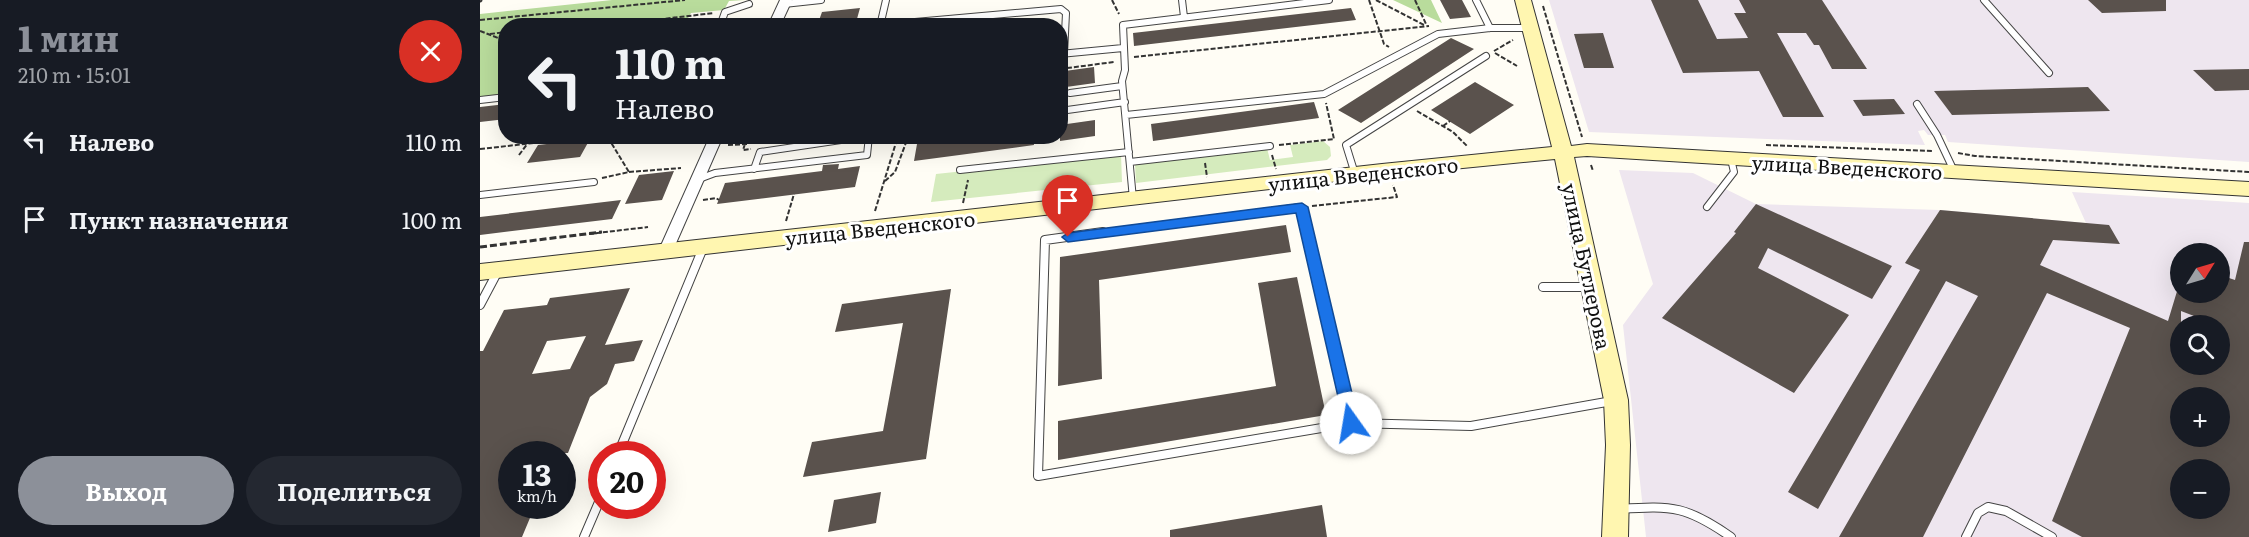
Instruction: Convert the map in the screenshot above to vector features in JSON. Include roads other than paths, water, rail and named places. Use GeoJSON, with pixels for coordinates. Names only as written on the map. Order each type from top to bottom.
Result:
{"type":"FeatureCollection","features":[{"type":"Feature","properties":{"kind":"street","name":"улица Бутлерова"},"geometry":{"type":"LineString","coordinates":[[1523,0],[1563,152],[1616,400],[1618,445],[1615,537]]}},
{"type":"Feature","properties":{"kind":"street"},"geometry":{"type":"LineString","coordinates":[[778,18],[785,2]]}},
{"type":"Feature","properties":{"kind":"street"},"geometry":{"type":"LineString","coordinates":[[666,250],[699,178],[721,144]]}},
{"type":"Feature","properties":{"kind":"street","name":"улица Введенского"},"geometry":{"type":"LineString","coordinates":[[489,270],[1587,150],[2249,189]]}},
{"type":"Feature","properties":{"kind":"lane"},"geometry":{"type":"LineString","coordinates":[[785,2],[821,0]]}},
{"type":"Feature","properties":{"kind":"lane"},"geometry":{"type":"LineString","coordinates":[[882,18],[886,0]]}},
{"type":"Feature","properties":{"kind":"lane"},"geometry":{"type":"LineString","coordinates":[[1182,0],[1184,17]]}},
{"type":"Feature","properties":{"kind":"lane"},"geometry":{"type":"LineString","coordinates":[[1133,199],[1122,86],[1123,25],[1329,0]]}},
{"type":"Feature","properties":{"kind":"lane"},"geometry":{"type":"LineString","coordinates":[[1476,0],[1490,28]]}},
{"type":"Feature","properties":{"kind":"lane"},"geometry":{"type":"LineString","coordinates":[[1984,0],[2049,73]]}},
{"type":"Feature","properties":{"kind":"lane"},"geometry":{"type":"LineString","coordinates":[[723,18],[725,12],[749,4]]}},
{"type":"Feature","properties":{"kind":"lane"},"geometry":{"type":"LineString","coordinates":[[960,18],[1060,9],[1066,13],[1066,18]]}},
{"type":"Feature","properties":{"kind":"lane"},"geometry":{"type":"LineString","coordinates":[[1126,116],[1324,94],[1438,34],[1490,28],[1530,28]]}},
{"type":"Feature","properties":{"kind":"lane"},"geometry":{"type":"LineString","coordinates":[[1068,53],[1123,48]]}},
{"type":"Feature","properties":{"kind":"lane"},"geometry":{"type":"LineString","coordinates":[[1355,174],[1346,145],[1486,56]]}},
{"type":"Feature","properties":{"kind":"lane"},"geometry":{"type":"LineString","coordinates":[[1070,93],[1122,86]]}},
{"type":"Feature","properties":{"kind":"lane"},"geometry":{"type":"LineString","coordinates":[[480,100],[498,98]]}},
{"type":"Feature","properties":{"kind":"lane"},"geometry":{"type":"LineString","coordinates":[[1068,110],[1125,102]]}},
{"type":"Feature","properties":{"kind":"lane"},"geometry":{"type":"LineString","coordinates":[[1917,104],[1937,135],[1953,171]]}},
{"type":"Feature","properties":{"kind":"lane"},"geometry":{"type":"LineString","coordinates":[[754,169],[760,152],[814,144]]}},
{"type":"Feature","properties":{"kind":"lane"},"geometry":{"type":"LineString","coordinates":[[699,178],[715,173],[867,155],[868,144]]}},
{"type":"Feature","properties":{"kind":"lane"},"geometry":{"type":"LineString","coordinates":[[1130,162],[1270,146]]}},
{"type":"Feature","properties":{"kind":"lane"},"geometry":{"type":"LineString","coordinates":[[960,170],[1129,152]]}},
{"type":"Feature","properties":{"kind":"lane"},"geometry":{"type":"LineString","coordinates":[[1707,207],[1734,172],[1731,159]]}},
{"type":"Feature","properties":{"kind":"lane"},"geometry":{"type":"LineString","coordinates":[[480,195],[594,182]]}},
{"type":"Feature","properties":{"kind":"lane"},"geometry":{"type":"LineString","coordinates":[[1351,423],[1302,207],[1045,240],[1038,476],[1351,423],[1471,426],[1616,400]]}},
{"type":"Feature","properties":{"kind":"lane"},"geometry":{"type":"LineString","coordinates":[[623,441],[703,246]]}},
{"type":"Feature","properties":{"kind":"lane"},"geometry":{"type":"LineString","coordinates":[[480,305],[489,270]]}},
{"type":"Feature","properties":{"kind":"lane"},"geometry":{"type":"LineString","coordinates":[[1543,287],[1592,287]]}},
{"type":"Feature","properties":{"kind":"lane"},"geometry":{"type":"LineString","coordinates":[[1616,509],[1642,507],[1681,510],[1703,518],[1731,537]]}},
{"type":"Feature","properties":{"kind":"lane"},"geometry":{"type":"LineString","coordinates":[[1966,537],[1978,513],[1988,507],[2006,511],[2052,537]]}},
{"type":"Feature","properties":{"kind":"lane"},"geometry":{"type":"LineString","coordinates":[[584,537],[592,519]]}}]}
